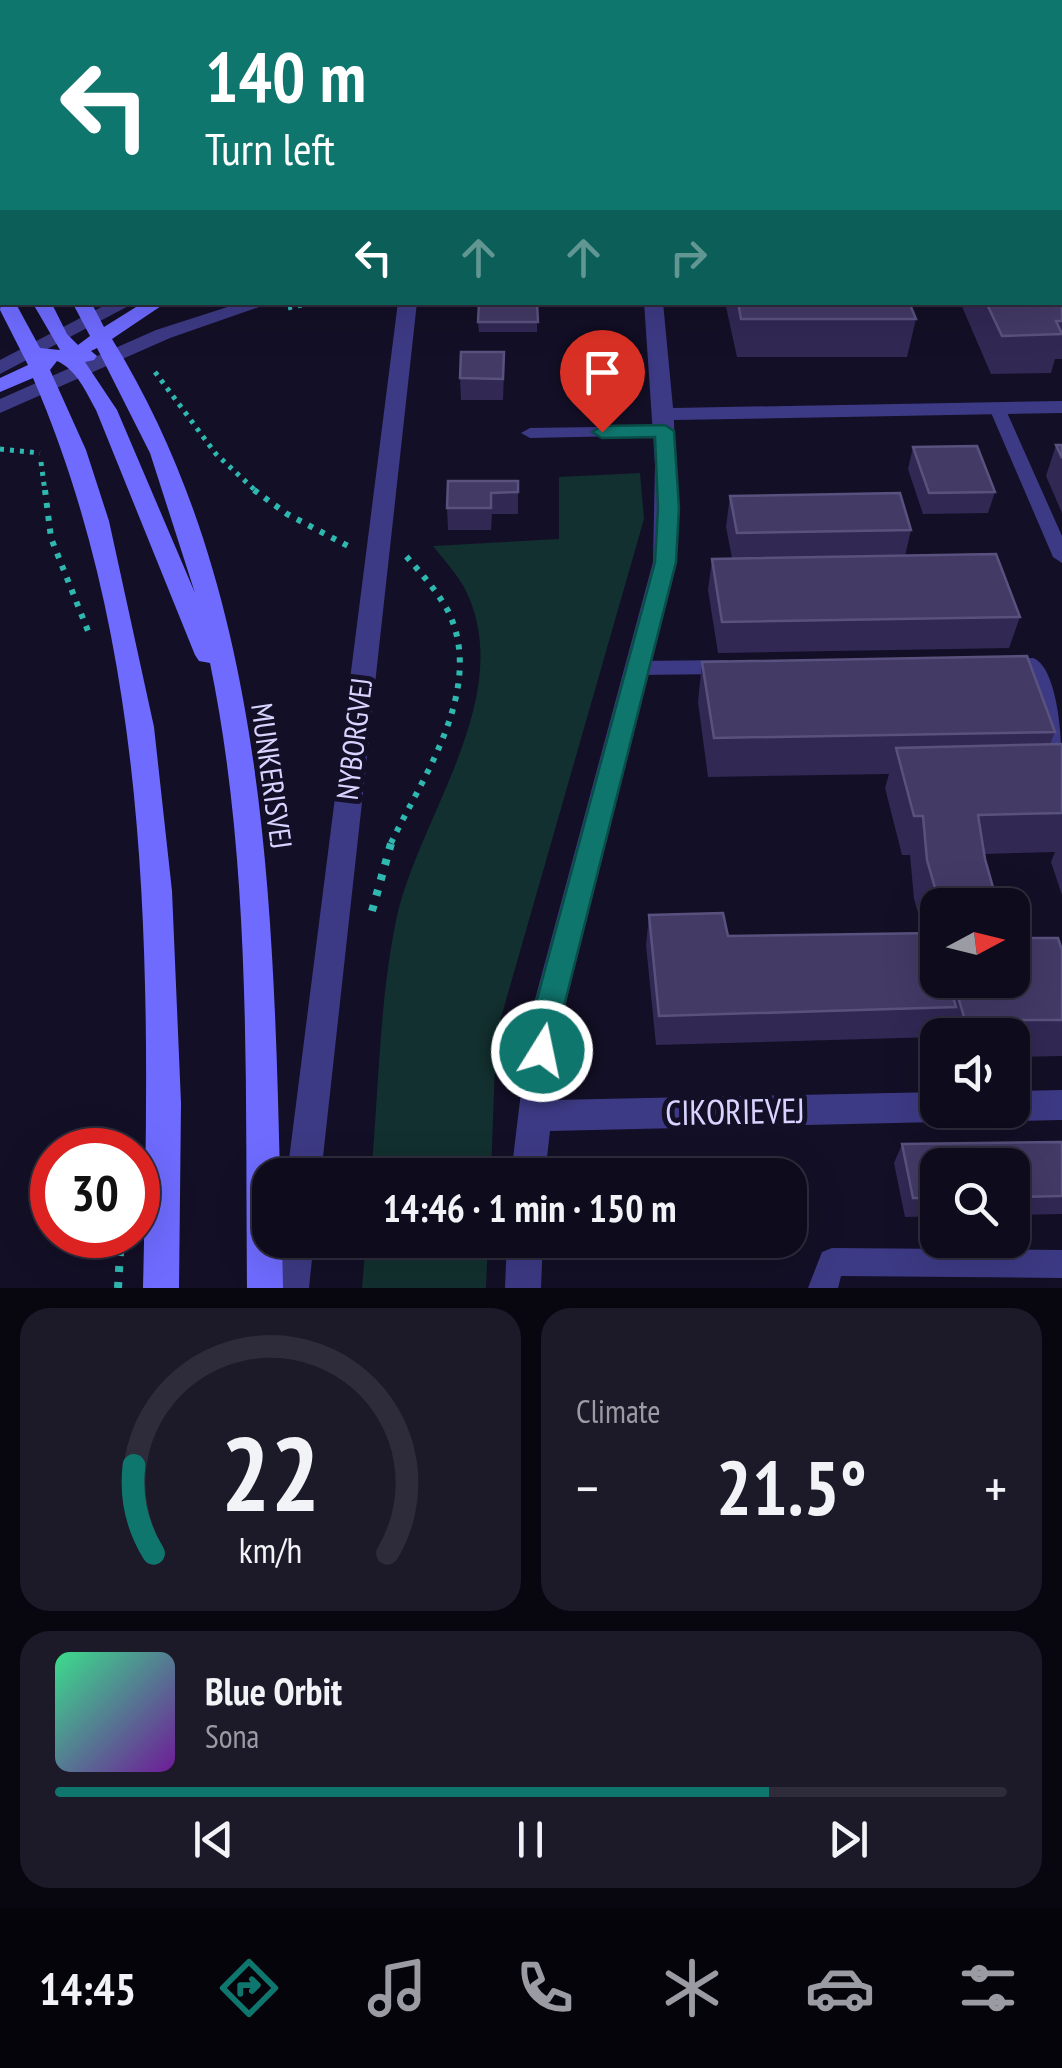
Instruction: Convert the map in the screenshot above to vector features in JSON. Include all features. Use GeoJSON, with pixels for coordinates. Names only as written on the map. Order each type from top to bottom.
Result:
{"type":"FeatureCollection","features":[{"type":"Feature","properties":{"kind":"main road"},"geometry":{"type":"LineString","coordinates":[[7,305],[24,334],[75,450],[98,521],[141,727],[157,891],[164,1102],[161,1288]]}},
{"type":"Feature","properties":{"kind":"main road"},"geometry":{"type":"LineString","coordinates":[[43,305],[116,430],[230,706]]}},
{"type":"Feature","properties":{"kind":"main road"},"geometry":{"type":"LineString","coordinates":[[0,386],[70,354],[96,330],[151,305]]}},
{"type":"Feature","properties":{"kind":"main road","name":"MUNKERISVEJ"},"geometry":{"type":"LineString","coordinates":[[96,330],[147,420],[181,506],[206,588],[230,706],[248,838],[260,995],[265,1288]]}},
{"type":"Feature","properties":{"kind":"street"},"geometry":{"type":"LineString","coordinates":[[0,406],[37,370],[70,354],[124,305]]}},
{"type":"Feature","properties":{"kind":"street"},"geometry":{"type":"LineString","coordinates":[[96,330],[187,325],[254,305]]}},
{"type":"Feature","properties":{"kind":"street","name":"NYBORGVEJ"},"geometry":{"type":"LineString","coordinates":[[306,1158],[408,305]]}},
{"type":"Feature","properties":{"kind":"street"},"geometry":{"type":"LineString","coordinates":[[529,1158],[546,1018],[665,562],[668,508],[653,305]]}},
{"type":"Feature","properties":{"kind":"street"},"geometry":{"type":"LineString","coordinates":[[0,368],[37,370]]}},
{"type":"Feature","properties":{"kind":"street"},"geometry":{"type":"LineString","coordinates":[[664,422],[1062,407]]}},
{"type":"Feature","properties":{"kind":"street"},"geometry":{"type":"LineString","coordinates":[[1030,1106],[1062,1105]]}},
{"type":"Feature","properties":{"kind":"street","name":"CIKORIEVEJ"},"geometry":{"type":"LineString","coordinates":[[532,1116],[920,1107]]}},
{"type":"Feature","properties":{"kind":"street"},"geometry":{"type":"LineString","coordinates":[[291,1288],[294,1258]]}},
{"type":"Feature","properties":{"kind":"street"},"geometry":{"type":"LineString","coordinates":[[524,1288],[525,1258]]}},
{"type":"Feature","properties":{"kind":"lane"},"geometry":{"type":"LineString","coordinates":[[998,408],[1060,549]]}},
{"type":"Feature","properties":{"kind":"lane"},"geometry":{"type":"LineString","coordinates":[[530,433],[664,422]]}},
{"type":"Feature","properties":{"kind":"lane"},"geometry":{"type":"LineString","coordinates":[[994,666],[1033,665],[1061,746]]}},
{"type":"Feature","properties":{"kind":"lane"},"geometry":{"type":"LineString","coordinates":[[637,668],[756,667]]}},
{"type":"Feature","properties":{"kind":"lane"},"geometry":{"type":"LineString","coordinates":[[822,1288],[832,1262],[1062,1264]]}},
{"type":"Feature","properties":{"kind":"path"},"geometry":{"type":"LineString","coordinates":[[0,449],[40,453],[50,538],[90,636]]}},
{"type":"Feature","properties":{"kind":"path"},"geometry":{"type":"LineString","coordinates":[[118,1288],[120,1258]]}},
{"type":"Feature","properties":{"kind":"green space"},"geometry":{"type":"Polygon","coordinates":[[[640,473],[644,519],[496,1035],[492,1158],[372,1158],[383,1012],[397,916],[459,754],[473,712],[480,670],[478,629],[465,589],[433,546],[559,539],[559,477],[640,473]]]}},
{"type":"Feature","properties":{"kind":"green space"},"geometry":{"type":"Polygon","coordinates":[[[364,1258],[487,1258],[486,1288],[362,1288],[364,1258]]]}},
{"type":"Feature","properties":{"kind":"building"},"geometry":{"type":"Polygon","coordinates":[[[479,305],[537,305],[538,322],[478,322],[479,305]]]}},
{"type":"Feature","properties":{"kind":"building"},"geometry":{"type":"Polygon","coordinates":[[[739,305],[910,305],[916,319],[741,319],[739,305]]]}},
{"type":"Feature","properties":{"kind":"building"},"geometry":{"type":"Polygon","coordinates":[[[987,305],[1062,305],[1062,321],[1056,321],[1062,334],[1002,336],[987,305]]]}},
{"type":"Feature","properties":{"kind":"building"},"geometry":{"type":"Polygon","coordinates":[[[461,352],[504,352],[503,379],[460,378],[461,352]]]}},
{"type":"Feature","properties":{"kind":"building"},"geometry":{"type":"Polygon","coordinates":[[[977,446],[995,492],[929,493],[913,447],[977,446]]]}},
{"type":"Feature","properties":{"kind":"building"},"geometry":{"type":"Polygon","coordinates":[[[448,481],[518,481],[518,492],[491,493],[491,508],[447,508],[448,481]]]}},
{"type":"Feature","properties":{"kind":"building"},"geometry":{"type":"Polygon","coordinates":[[[900,493],[911,530],[737,533],[730,496],[900,493]]]}},
{"type":"Feature","properties":{"kind":"building"},"geometry":{"type":"Polygon","coordinates":[[[996,554],[1020,617],[722,622],[712,559],[996,554]]]}},
{"type":"Feature","properties":{"kind":"building"},"geometry":{"type":"Polygon","coordinates":[[[1027,656],[1055,732],[714,738],[702,662],[1027,656]]]}},
{"type":"Feature","properties":{"kind":"building"},"geometry":{"type":"Polygon","coordinates":[[[1062,744],[1062,813],[978,815],[993,888],[935,888],[927,860],[923,816],[914,816],[896,748],[1062,744]]]}},
{"type":"Feature","properties":{"kind":"building"},"geometry":{"type":"Polygon","coordinates":[[[723,913],[728,936],[920,933],[920,998],[953,998],[956,1007],[659,1016],[649,915],[723,913]]]}},
{"type":"Feature","properties":{"kind":"building"},"geometry":{"type":"Polygon","coordinates":[[[1030,938],[1058,938],[1062,950],[1062,1020],[964,1018],[958,998],[1030,998],[1030,938]]]}},
{"type":"Feature","properties":{"kind":"building"},"geometry":{"type":"Polygon","coordinates":[[[1062,1142],[1062,1196],[1030,1197],[1030,1148],[920,1148],[920,1198],[913,1198],[902,1144],[1062,1142]]]}},
{"type":"Feature","properties":{"kind":"route"},"geometry":{"type":"LineString","coordinates":[[542,1051],[546,1018],[665,562],[665,431],[602,432]]}}]}
